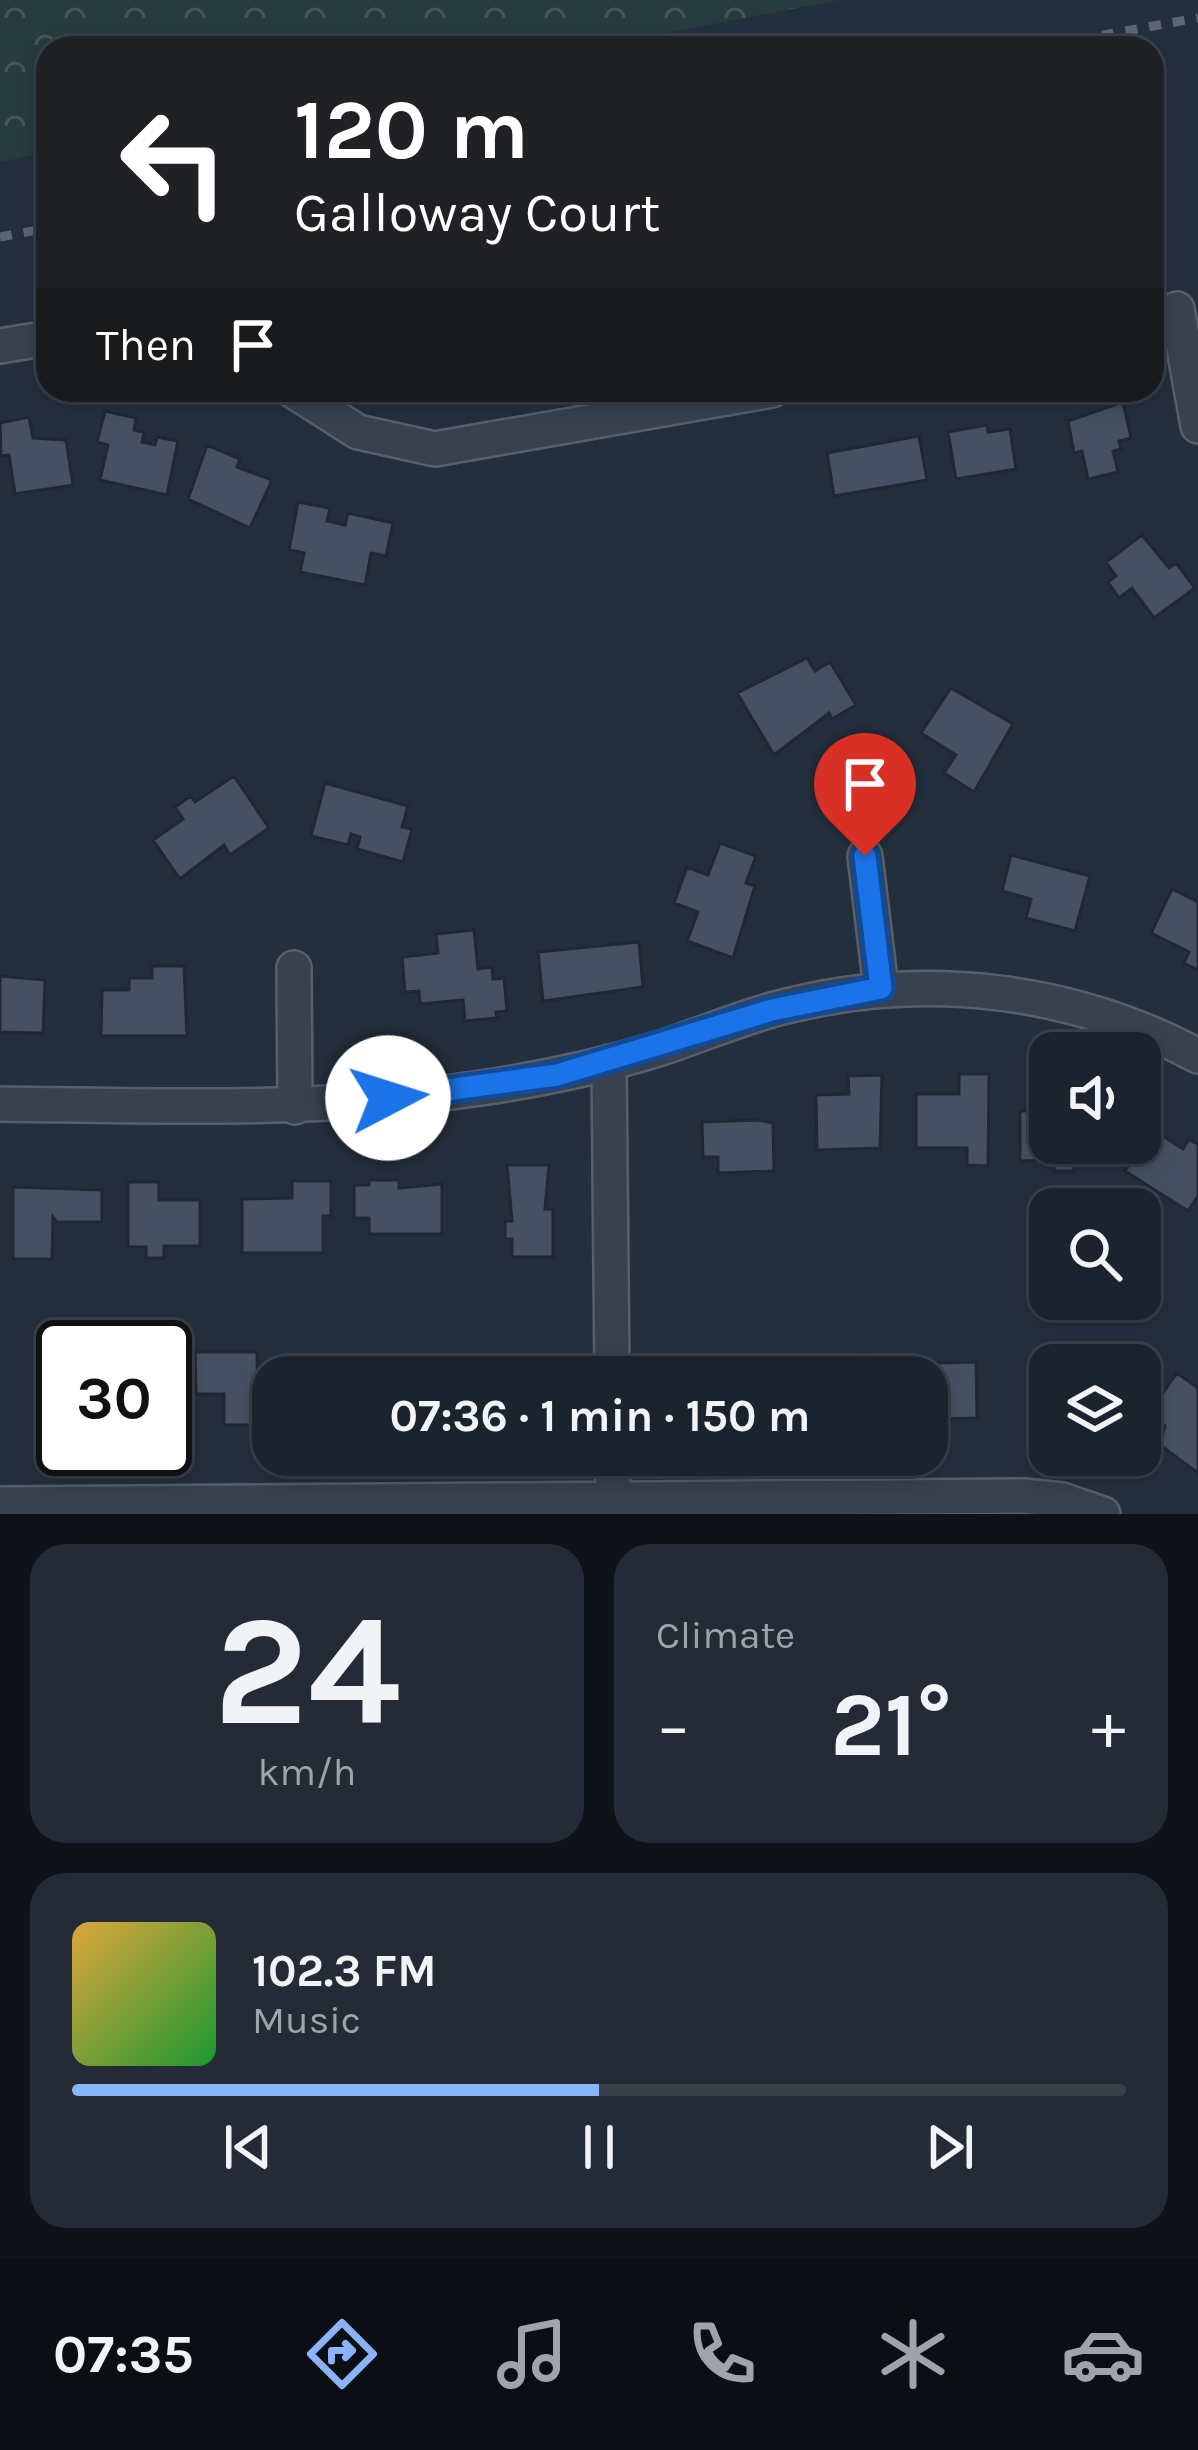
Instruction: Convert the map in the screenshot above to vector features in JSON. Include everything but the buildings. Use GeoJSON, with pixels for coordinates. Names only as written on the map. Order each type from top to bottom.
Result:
{"type":"FeatureCollection","features":[{"type":"Feature","properties":{"kind":"street"},"geometry":{"type":"LineString","coordinates":[[1176,310],[1198,426]]}},
{"type":"Feature","properties":{"kind":"street"},"geometry":{"type":"LineString","coordinates":[[0,346],[36,340]]}},
{"type":"Feature","properties":{"kind":"street"},"geometry":{"type":"LineString","coordinates":[[311,402],[358,432],[435,449],[703,402]]}},
{"type":"Feature","properties":{"kind":"street"},"geometry":{"type":"LineString","coordinates":[[865,856],[881,988]]}},
{"type":"Feature","properties":{"kind":"street"},"geometry":{"type":"LineString","coordinates":[[294,968],[295,1107]]}},
{"type":"Feature","properties":{"kind":"street"},"geometry":{"type":"LineString","coordinates":[[0,1104],[295,1107],[468,1090],[609,1063],[772,1010],[881,988],[987,991],[1050,1001],[1132,1026],[1198,1056]]}},
{"type":"Feature","properties":{"kind":"street"},"geometry":{"type":"LineString","coordinates":[[609,1063],[612,1356]]}},
{"type":"Feature","properties":{"kind":"street"},"geometry":{"type":"LineString","coordinates":[[612,1476],[613,1499]]}},
{"type":"Feature","properties":{"kind":"street"},"geometry":{"type":"LineString","coordinates":[[0,1504],[1024,1496],[1072,1502],[1103,1514]]}},
{"type":"Feature","properties":{"kind":"green space"},"geometry":{"type":"Polygon","coordinates":[[[0,0],[838,0],[651,36],[36,36],[36,154],[0,162],[0,0]]]}},
{"type":"Feature","properties":{"kind":"railway"},"geometry":{"type":"LineString","coordinates":[[1098,36],[1198,18]]}},
{"type":"Feature","properties":{"kind":"railway"},"geometry":{"type":"LineString","coordinates":[[0,237],[36,230]]}},
{"type":"Feature","properties":{"kind":"route"},"geometry":{"type":"LineString","coordinates":[[388,1098],[557,1075],[772,1010],[881,988],[865,856]]}}]}
